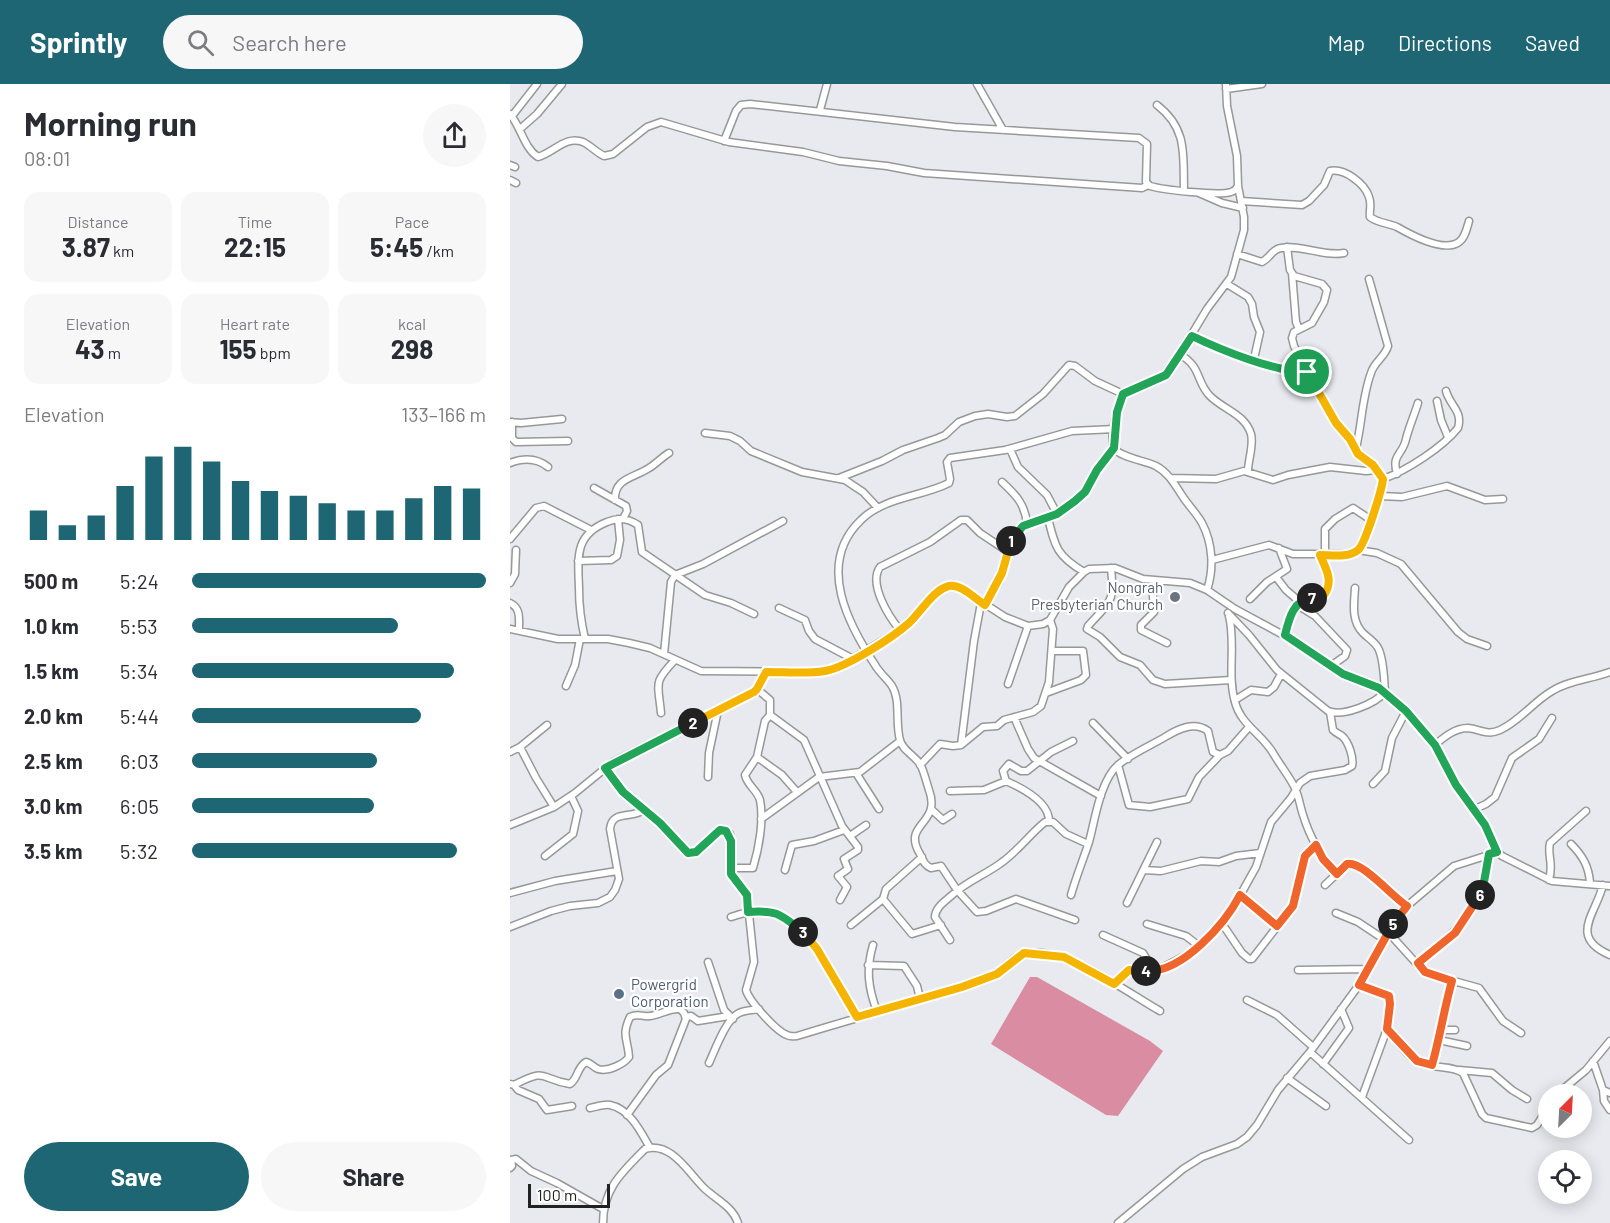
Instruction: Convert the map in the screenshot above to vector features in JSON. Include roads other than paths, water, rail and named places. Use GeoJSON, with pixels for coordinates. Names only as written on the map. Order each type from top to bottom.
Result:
{"type":"FeatureCollection","features":[{"type":"Feature","properties":{"kind":"street"},"geometry":{"type":"LineString","coordinates":[[537,84],[511,115],[531,150],[538,157],[563,143],[576,141],[585,143],[604,156],[613,154],[647,127],[660,122],[724,141],[943,176],[1142,188],[1148,185],[1198,193],[1230,192],[1238,186]]}},
{"type":"Feature","properties":{"kind":"street"},"geometry":{"type":"LineString","coordinates":[[520,129],[537,114],[562,84]]}},
{"type":"Feature","properties":{"kind":"street"},"geometry":{"type":"LineString","coordinates":[[820,110],[826,84]]}},
{"type":"Feature","properties":{"kind":"street"},"geometry":{"type":"LineString","coordinates":[[976,84],[1003,130]]}},
{"type":"Feature","properties":{"kind":"street"},"geometry":{"type":"LineString","coordinates":[[961,745],[973,649],[983,604],[1002,573],[1016,532],[1027,524],[1057,514],[1081,496],[1114,448],[1118,406],[1123,394],[1166,375],[1233,272],[1244,230],[1238,186],[1237,156],[1227,106],[1226,86],[1262,84]]}},
{"type":"Feature","properties":{"kind":"street"},"geometry":{"type":"LineString","coordinates":[[724,141],[736,111],[744,104],[820,110],[955,127],[1142,139],[1148,147],[1148,185]]}},
{"type":"Feature","properties":{"kind":"street"},"geometry":{"type":"LineString","coordinates":[[1156,105],[1172,118],[1180,134],[1184,191]]}},
{"type":"Feature","properties":{"kind":"street"},"geometry":{"type":"LineString","coordinates":[[1198,193],[1222,203],[1302,205],[1324,185],[1330,171],[1338,170],[1350,175],[1369,195],[1370,218],[1392,225],[1417,238],[1437,244],[1454,244],[1463,237],[1469,221]]}},
{"type":"Feature","properties":{"kind":"street"},"geometry":{"type":"LineString","coordinates":[[1237,254],[1262,262],[1269,258],[1275,250],[1287,248],[1334,255],[1344,253]]}},
{"type":"Feature","properties":{"kind":"street"},"geometry":{"type":"LineString","coordinates":[[1287,248],[1292,273],[1296,322],[1299,329]]}},
{"type":"Feature","properties":{"kind":"street"},"geometry":{"type":"LineString","coordinates":[[1292,273],[1297,278],[1322,284],[1327,290],[1324,302],[1314,321],[1294,332],[1292,338],[1307,372],[1331,416],[1350,439],[1358,454],[1377,470],[1383,479],[1380,496],[1364,542],[1358,550]]}},
{"type":"Feature","properties":{"kind":"street"},"geometry":{"type":"LineString","coordinates":[[1356,448],[1370,375],[1377,362],[1386,353],[1388,346],[1369,279]]}},
{"type":"Feature","properties":{"kind":"street"},"geometry":{"type":"LineString","coordinates":[[1227,284],[1251,301],[1260,332],[1254,359]]}},
{"type":"Feature","properties":{"kind":"street"},"geometry":{"type":"LineString","coordinates":[[1192,336],[1219,348],[1288,371],[1307,372]]}},
{"type":"Feature","properties":{"kind":"street"},"geometry":{"type":"LineString","coordinates":[[1181,355],[1194,365],[1210,396],[1240,417],[1247,425],[1252,438],[1248,471]]}},
{"type":"Feature","properties":{"kind":"street"},"geometry":{"type":"LineString","coordinates":[[839,478],[903,450],[945,435],[959,422],[975,416],[988,414],[1015,416],[1043,394],[1070,364],[1095,381],[1123,394]]}},
{"type":"Feature","properties":{"kind":"street"},"geometry":{"type":"LineString","coordinates":[[1383,479],[1415,463],[1458,428],[1460,418],[1458,411],[1449,400],[1446,391]]}},
{"type":"Feature","properties":{"kind":"street"},"geometry":{"type":"LineString","coordinates":[[1437,401],[1448,437]]}},
{"type":"Feature","properties":{"kind":"street"},"geometry":{"type":"LineString","coordinates":[[1396,474],[1395,460],[1406,440],[1407,431],[1418,403]]}},
{"type":"Feature","properties":{"kind":"street"},"geometry":{"type":"LineString","coordinates":[[562,419],[511,422],[512,438],[516,442],[567,441]]}},
{"type":"Feature","properties":{"kind":"street"},"geometry":{"type":"LineString","coordinates":[[1075,920],[1016,899],[986,911],[977,912],[957,890],[941,866],[928,867],[913,841],[914,835],[932,810],[932,798],[920,765],[900,741],[894,690],[877,668],[846,613],[838,582],[838,570],[840,557],[851,532],[861,519],[878,508],[949,483],[947,462],[950,458],[1010,449],[1072,430],[1115,429]]}},
{"type":"Feature","properties":{"kind":"street"},"geometry":{"type":"LineString","coordinates":[[705,433],[730,436],[751,451],[802,472],[839,478],[857,487],[878,508]]}},
{"type":"Feature","properties":{"kind":"street"},"geometry":{"type":"LineString","coordinates":[[1114,448],[1122,454],[1156,466],[1171,478],[1203,526],[1212,560],[1207,590]]}},
{"type":"Feature","properties":{"kind":"street"},"geometry":{"type":"LineString","coordinates":[[1010,449],[1018,467],[1047,495],[1057,514]]}},
{"type":"Feature","properties":{"kind":"street"},"geometry":{"type":"LineString","coordinates":[[615,500],[616,489],[620,483],[646,470],[669,453]]}},
{"type":"Feature","properties":{"kind":"street"},"geometry":{"type":"LineString","coordinates":[[510,463],[529,459],[542,462],[548,467]]}},
{"type":"Feature","properties":{"kind":"street"},"geometry":{"type":"LineString","coordinates":[[1171,478],[1216,479],[1248,471],[1273,480],[1330,467],[1361,471],[1377,470]]}},
{"type":"Feature","properties":{"kind":"street"},"geometry":{"type":"LineString","coordinates":[[1002,482],[1023,505],[1027,524]]}},
{"type":"Feature","properties":{"kind":"street"},"geometry":{"type":"LineString","coordinates":[[1380,496],[1402,497],[1447,486],[1485,500],[1503,499]]}},
{"type":"Feature","properties":{"kind":"street"},"geometry":{"type":"LineString","coordinates":[[578,561],[615,559],[620,546],[620,519],[627,507],[594,488]]}},
{"type":"Feature","properties":{"kind":"street"},"geometry":{"type":"LineString","coordinates":[[510,539],[536,508],[544,506],[591,530]]}},
{"type":"Feature","properties":{"kind":"street"},"geometry":{"type":"LineString","coordinates":[[1285,635],[1291,615],[1299,603],[1307,598],[1321,597],[1328,589],[1329,577],[1323,555],[1325,529],[1347,510],[1353,508],[1371,520]]}},
{"type":"Feature","properties":{"kind":"street"},"geometry":{"type":"LineString","coordinates":[[1048,518],[1058,553],[1070,564],[1084,572]]}},
{"type":"Feature","properties":{"kind":"street"},"geometry":{"type":"LineString","coordinates":[[566,686],[582,639],[577,554],[591,530],[620,519],[638,525],[642,552],[705,595],[731,603],[754,614]]}},
{"type":"Feature","properties":{"kind":"street"},"geometry":{"type":"LineString","coordinates":[[900,630],[882,603],[876,577],[880,567],[930,542],[964,520],[1008,550]]}},
{"type":"Feature","properties":{"kind":"street"},"geometry":{"type":"LineString","coordinates":[[664,654],[671,582],[675,575],[703,564],[783,521]]}},
{"type":"Feature","properties":{"kind":"street"},"geometry":{"type":"LineString","coordinates":[[1212,560],[1265,546],[1279,548],[1293,554],[1345,554],[1358,550],[1377,553],[1401,564],[1458,632],[1467,639],[1487,646]]}},
{"type":"Feature","properties":{"kind":"street"},"geometry":{"type":"LineString","coordinates":[[1250,599],[1267,582],[1286,571],[1287,568],[1279,548]]}},
{"type":"Feature","properties":{"kind":"street"},"geometry":{"type":"LineString","coordinates":[[510,583],[515,574],[516,550]]}},
{"type":"Feature","properties":{"kind":"street"},"geometry":{"type":"LineString","coordinates":[[1111,568],[1113,595],[1109,604],[1088,626],[1087,629],[1090,632],[1100,637],[1120,657],[1140,665],[1148,676],[1157,682],[1165,684],[1232,680]]}},
{"type":"Feature","properties":{"kind":"street"},"geometry":{"type":"LineString","coordinates":[[510,629],[550,638],[617,640],[650,648],[701,671],[823,672],[868,651],[900,630],[938,592],[947,587],[959,587],[1005,617],[1028,626],[1043,624],[1050,620],[1069,587],[1089,569],[1111,568],[1121,570],[1135,578],[1190,583],[1207,590],[1223,603],[1285,635],[1343,674],[1385,692],[1406,711],[1435,745],[1456,785],[1485,825],[1497,852],[1549,880],[1568,884],[1606,885],[1589,919],[1587,933],[1594,945],[1610,955]]}},
{"type":"Feature","properties":{"kind":"street"},"geometry":{"type":"LineString","coordinates":[[1276,577],[1286,590],[1319,619],[1347,650],[1345,656],[1331,666]]}},
{"type":"Feature","properties":{"kind":"street"},"geometry":{"type":"LineString","coordinates":[[1152,580],[1154,612],[1141,626],[1141,630],[1167,643]]}},
{"type":"Feature","properties":{"kind":"street"},"geometry":{"type":"LineString","coordinates":[[1355,588],[1353,605],[1356,622],[1363,633],[1374,641],[1380,653],[1385,692]]}},
{"type":"Feature","properties":{"kind":"street"},"geometry":{"type":"LineString","coordinates":[[510,603],[518,610],[519,630]]}},
{"type":"Feature","properties":{"kind":"street"},"geometry":{"type":"LineString","coordinates":[[1223,603],[1228,613],[1232,637],[1232,680],[1235,700],[1242,718],[1266,741],[1295,789],[1303,815],[1323,859],[1337,874]]}},
{"type":"Feature","properties":{"kind":"street"},"geometry":{"type":"LineString","coordinates":[[780,608],[805,620],[811,635],[819,643],[853,659]]}},
{"type":"Feature","properties":{"kind":"street"},"geometry":{"type":"LineString","coordinates":[[1228,613],[1249,634],[1281,674],[1330,712],[1364,706],[1378,699],[1385,692]]}},
{"type":"Feature","properties":{"kind":"street"},"geometry":{"type":"LineString","coordinates":[[920,765],[940,744],[961,745],[983,727],[995,727],[1004,720],[1036,710],[1041,706],[1046,693],[1052,651],[1053,629],[1050,620]]}},
{"type":"Feature","properties":{"kind":"street"},"geometry":{"type":"LineString","coordinates":[[1008,684],[1028,626]]}},
{"type":"Feature","properties":{"kind":"street"},"geometry":{"type":"LineString","coordinates":[[1046,693],[1085,678],[1086,675],[1083,651],[1052,651]]}},
{"type":"Feature","properties":{"kind":"street"},"geometry":{"type":"LineString","coordinates":[[661,713],[658,682],[661,675],[675,660]]}},
{"type":"Feature","properties":{"kind":"street"},"geometry":{"type":"LineString","coordinates":[[510,825],[554,807],[605,768],[757,689],[766,672]]}},
{"type":"Feature","properties":{"kind":"street"},"geometry":{"type":"LineString","coordinates":[[1435,745],[1447,735],[1463,729],[1487,733],[1498,731],[1519,718],[1551,691],[1610,672]]}},
{"type":"Feature","properties":{"kind":"street"},"geometry":{"type":"LineString","coordinates":[[1235,700],[1251,690],[1268,692],[1274,687],[1281,674]]}},
{"type":"Feature","properties":{"kind":"street"},"geometry":{"type":"LineString","coordinates":[[731,868],[753,868],[761,819],[759,797],[745,775],[756,757],[765,721],[770,716],[770,700],[757,689]]}},
{"type":"Feature","properties":{"kind":"street"},"geometry":{"type":"LineString","coordinates":[[708,777],[709,753],[718,711]]}},
{"type":"Feature","properties":{"kind":"street"},"geometry":{"type":"LineString","coordinates":[[1373,784],[1385,771],[1392,738],[1406,711]]}},
{"type":"Feature","properties":{"kind":"street"},"geometry":{"type":"LineString","coordinates":[[1114,984],[1129,970],[1147,971],[1165,968],[1199,946],[1232,910],[1256,867],[1271,822],[1292,798],[1295,789],[1310,776],[1345,770],[1353,764],[1343,737],[1333,730],[1330,712]]}},
{"type":"Feature","properties":{"kind":"street"},"geometry":{"type":"LineString","coordinates":[[770,716],[804,740],[844,830],[858,849],[844,859],[848,869],[838,876],[847,887],[840,900]]}},
{"type":"Feature","properties":{"kind":"street"},"geometry":{"type":"LineString","coordinates":[[1014,717],[1031,754],[1039,762],[1078,781],[1101,796]]}},
{"type":"Feature","properties":{"kind":"street"},"geometry":{"type":"LineString","coordinates":[[1475,809],[1495,797],[1512,758],[1539,739],[1552,718]]}},
{"type":"Feature","properties":{"kind":"street"},"geometry":{"type":"LineString","coordinates":[[1093,723],[1128,759]]}},
{"type":"Feature","properties":{"kind":"street"},"geometry":{"type":"LineString","coordinates":[[510,752],[520,747],[547,725]]}},
{"type":"Feature","properties":{"kind":"street"},"geometry":{"type":"LineString","coordinates":[[1071,895],[1101,796],[1109,777],[1118,765],[1179,729],[1198,726],[1208,731],[1213,752],[1220,755]]}},
{"type":"Feature","properties":{"kind":"street"},"geometry":{"type":"LineString","coordinates":[[1118,765],[1130,805],[1150,807],[1188,799],[1199,777],[1220,755],[1228,751],[1249,727]]}},
{"type":"Feature","properties":{"kind":"street"},"geometry":{"type":"LineString","coordinates":[[761,819],[819,777],[856,773],[871,765],[900,741]]}},
{"type":"Feature","properties":{"kind":"street"},"geometry":{"type":"LineString","coordinates":[[1049,821],[1048,813],[1035,799],[1006,781],[1003,771],[1008,764],[1024,772],[1055,749],[1073,741]]}},
{"type":"Feature","properties":{"kind":"street"},"geometry":{"type":"LineString","coordinates":[[520,747],[554,807]]}},
{"type":"Feature","properties":{"kind":"street"},"geometry":{"type":"LineString","coordinates":[[756,757],[782,775],[797,792]]}},
{"type":"Feature","properties":{"kind":"street"},"geometry":{"type":"LineString","coordinates":[[605,768],[623,792],[645,809],[691,854],[696,852],[716,832],[726,831],[731,841],[731,868],[734,879],[747,895],[754,962],[746,990],[747,995],[783,1034],[790,1036],[920,999],[997,974],[1020,956],[1029,952],[1064,957],[1160,1011]]}},
{"type":"Feature","properties":{"kind":"street"},"geometry":{"type":"LineString","coordinates":[[856,773],[879,809]]}},
{"type":"Feature","properties":{"kind":"street"},"geometry":{"type":"LineString","coordinates":[[950,791],[984,790],[1006,781]]}},
{"type":"Feature","properties":{"kind":"street"},"geometry":{"type":"LineString","coordinates":[[545,856],[573,834],[578,811],[571,796]]}},
{"type":"Feature","properties":{"kind":"street"},"geometry":{"type":"LineString","coordinates":[[510,927],[561,908],[606,900],[615,890],[618,882],[611,823],[617,817],[635,815],[645,809]]}},
{"type":"Feature","properties":{"kind":"street"},"geometry":{"type":"LineString","coordinates":[[932,810],[944,820],[952,814]]}},
{"type":"Feature","properties":{"kind":"street"},"geometry":{"type":"LineString","coordinates":[[1549,880],[1552,868],[1548,848],[1550,843],[1586,811]]}},
{"type":"Feature","properties":{"kind":"street"},"geometry":{"type":"LineString","coordinates":[[950,940],[934,914],[957,890],[1001,864],[1018,850],[1031,833],[1045,822],[1053,822],[1065,834],[1088,844]]}},
{"type":"Feature","properties":{"kind":"street"},"geometry":{"type":"LineString","coordinates":[[850,837],[866,825]]}},
{"type":"Feature","properties":{"kind":"street"},"geometry":{"type":"LineString","coordinates":[[785,870],[792,845],[814,841],[844,830]]}},
{"type":"Feature","properties":{"kind":"street"},"geometry":{"type":"LineString","coordinates":[[1127,903],[1157,842]]}},
{"type":"Feature","properties":{"kind":"street"},"geometry":{"type":"LineString","coordinates":[[1571,844],[1587,865],[1590,883]]}},
{"type":"Feature","properties":{"kind":"street"},"geometry":{"type":"LineString","coordinates":[[1221,922],[1242,953],[1252,960],[1293,906],[1305,856],[1316,845]]}},
{"type":"Feature","properties":{"kind":"street"},"geometry":{"type":"LineString","coordinates":[[1118,1223],[1183,1169],[1202,1157],[1237,1144],[1246,1137],[1257,1125],[1287,1078],[1359,985],[1388,932],[1407,906],[1454,866],[1497,852]]}},
{"type":"Feature","properties":{"kind":"street"},"geometry":{"type":"LineString","coordinates":[[1144,870],[1161,871],[1201,861],[1220,862],[1236,856],[1260,853]]}},
{"type":"Feature","properties":{"kind":"street"},"geometry":{"type":"LineString","coordinates":[[1418,963],[1455,933],[1478,899],[1489,854]]}},
{"type":"Feature","properties":{"kind":"street"},"geometry":{"type":"LineString","coordinates":[[851,925],[883,899],[886,889],[922,857]]}},
{"type":"Feature","properties":{"kind":"street"},"geometry":{"type":"LineString","coordinates":[[1325,885],[1347,864],[1354,864],[1407,906]]}},
{"type":"Feature","properties":{"kind":"street"},"geometry":{"type":"LineString","coordinates":[[510,893],[616,871]]}},
{"type":"Feature","properties":{"kind":"street"},"geometry":{"type":"LineString","coordinates":[[1240,895],[1277,926]]}},
{"type":"Feature","properties":{"kind":"street"},"geometry":{"type":"LineString","coordinates":[[883,899],[912,934],[940,925]]}},
{"type":"Feature","properties":{"kind":"street"},"geometry":{"type":"LineString","coordinates":[[731,917],[748,912],[774,912],[783,916],[804,933],[817,949],[857,1017]]}},
{"type":"Feature","properties":{"kind":"street"},"geometry":{"type":"LineString","coordinates":[[1336,913],[1358,922],[1385,940]]}},
{"type":"Feature","properties":{"kind":"street"},"geometry":{"type":"LineString","coordinates":[[1147,924],[1186,936],[1199,946]]}},
{"type":"Feature","properties":{"kind":"street"},"geometry":{"type":"LineString","coordinates":[[1388,932],[1425,972],[1479,988],[1503,1021],[1521,1033]]}},
{"type":"Feature","properties":{"kind":"street"},"geometry":{"type":"LineString","coordinates":[[1103,935],[1143,953],[1147,960],[1147,971]]}},
{"type":"Feature","properties":{"kind":"street"},"geometry":{"type":"LineString","coordinates":[[873,945],[868,965],[869,991],[877,1011]]}},
{"type":"Feature","properties":{"kind":"street"},"geometry":{"type":"LineString","coordinates":[[708,962],[724,1010],[731,1017]]}},
{"type":"Feature","properties":{"kind":"street"},"geometry":{"type":"LineString","coordinates":[[868,965],[904,966],[917,986],[920,999]]}},
{"type":"Feature","properties":{"kind":"street"},"geometry":{"type":"LineString","coordinates":[[1298,970],[1369,969]]}},
{"type":"Feature","properties":{"kind":"street"},"geometry":{"type":"LineString","coordinates":[[1432,1065],[1452,981]]}},
{"type":"Feature","properties":{"kind":"street"},"geometry":{"type":"LineString","coordinates":[[1359,985],[1389,996],[1390,1004],[1387,1029],[1362,1097]]}},
{"type":"Feature","properties":{"kind":"street"},"geometry":{"type":"LineString","coordinates":[[1246,1000],[1277,1015],[1323,1064],[1409,1140]]}},
{"type":"Feature","properties":{"kind":"street"},"geometry":{"type":"LineString","coordinates":[[572,1106],[547,1110],[539,1099],[512,1085],[541,1074],[570,1084],[574,1081],[581,1065],[586,1062],[599,1069],[604,1069],[625,1062],[629,1053],[625,1038],[626,1028],[633,1015],[647,1017],[677,1008],[686,1017]]}},
{"type":"Feature","properties":{"kind":"street"},"geometry":{"type":"LineString","coordinates":[[686,1017],[692,1016],[698,1021],[731,1017],[740,1012],[759,1009]]}},
{"type":"Feature","properties":{"kind":"street"},"geometry":{"type":"LineString","coordinates":[[1323,1064],[1349,1027],[1341,1009]]}},
{"type":"Feature","properties":{"kind":"street"},"geometry":{"type":"LineString","coordinates":[[627,1115],[657,1075],[668,1065],[686,1017]]}},
{"type":"Feature","properties":{"kind":"street"},"geometry":{"type":"LineString","coordinates":[[709,1063],[731,1017]]}},
{"type":"Feature","properties":{"kind":"street"},"geometry":{"type":"LineString","coordinates":[[1387,1029],[1417,1061],[1459,1070],[1492,1073],[1527,1099]]}},
{"type":"Feature","properties":{"kind":"street"},"geometry":{"type":"LineString","coordinates":[[1442,1030],[1455,1030]]}},
{"type":"Feature","properties":{"kind":"street"},"geometry":{"type":"LineString","coordinates":[[1439,1040],[1467,1046]]}},
{"type":"Feature","properties":{"kind":"street"},"geometry":{"type":"LineString","coordinates":[[1568,1084],[1610,1041]]}},
{"type":"Feature","properties":{"kind":"street"},"geometry":{"type":"LineString","coordinates":[[1593,1060],[1607,1092],[1604,1101],[1610,1110]]}},
{"type":"Feature","properties":{"kind":"street"},"geometry":{"type":"LineString","coordinates":[[1459,1070],[1467,1078],[1482,1114],[1486,1118],[1532,1128],[1538,1123]]}},
{"type":"Feature","properties":{"kind":"street"},"geometry":{"type":"LineString","coordinates":[[1287,1078],[1326,1106]]}},
{"type":"Feature","properties":{"kind":"street"},"geometry":{"type":"LineString","coordinates":[[590,1108],[609,1105],[627,1115],[637,1125],[650,1148]]}},
{"type":"Feature","properties":{"kind":"street"},"geometry":{"type":"LineString","coordinates":[[603,1223],[606,1197],[618,1176],[645,1149],[650,1148],[658,1149],[679,1159],[704,1188],[732,1211],[738,1223]]}},
{"type":"Feature","properties":{"kind":"street"},"geometry":{"type":"LineString","coordinates":[[510,1168],[511,1160],[516,1159],[531,1171],[603,1209]]}},
{"type":"Feature","properties":{"kind":"place","name":"Nongrah Presbyterian Church"},"geometry":{"type":"Point","coordinates":[1175,597]}},
{"type":"Feature","properties":{"kind":"place","name":"Powergrid Corporation"},"geometry":{"type":"Point","coordinates":[619,994]}}]}
